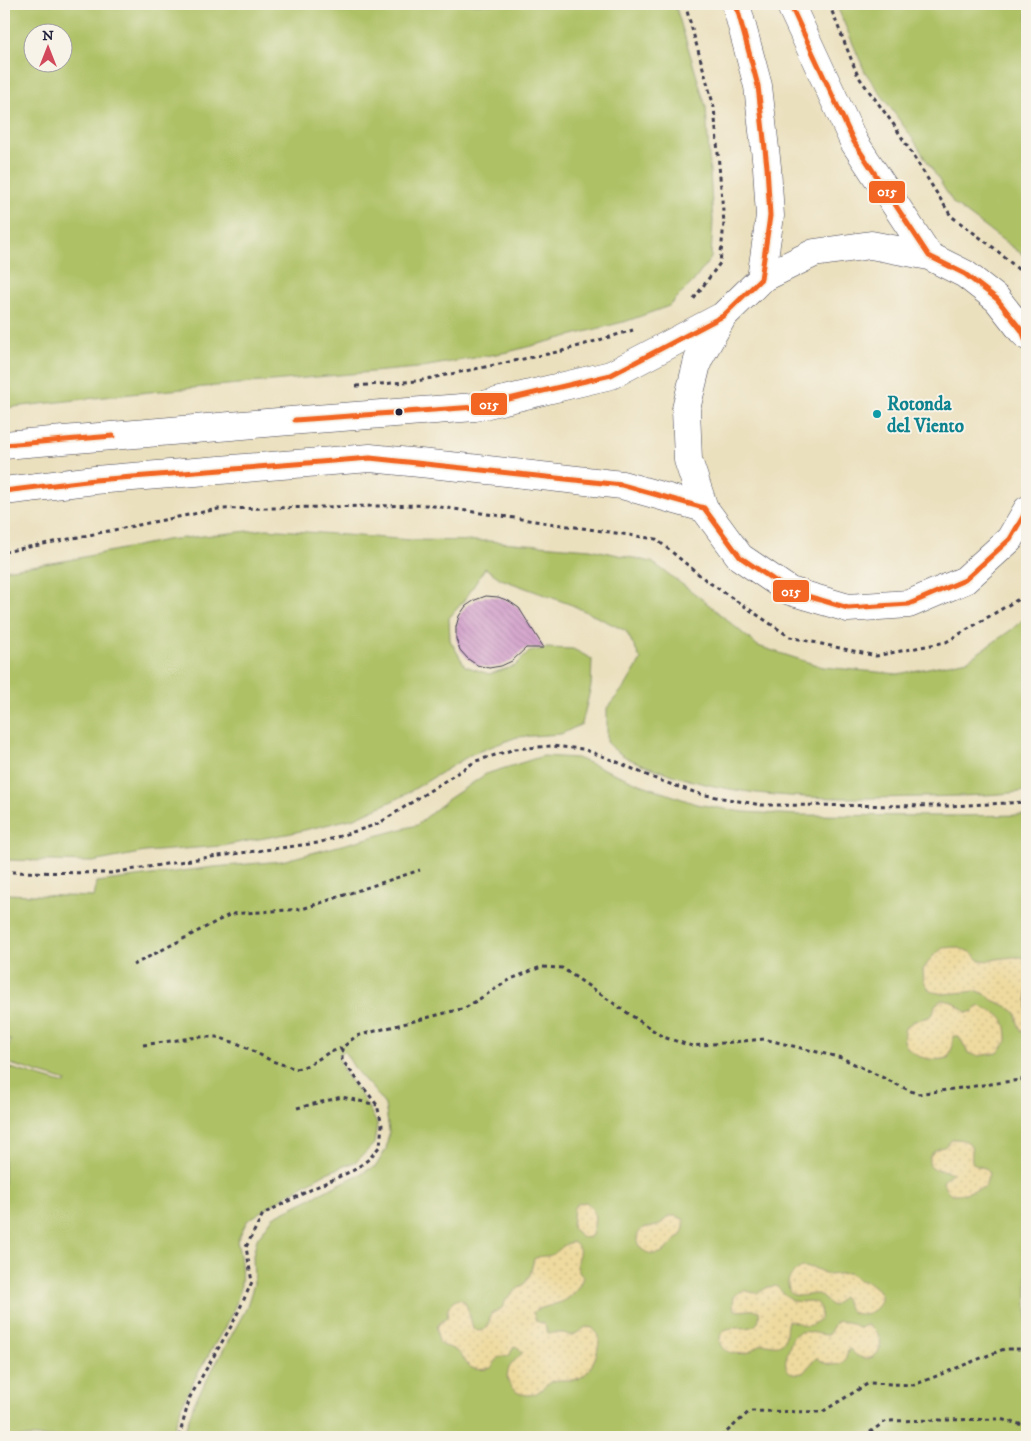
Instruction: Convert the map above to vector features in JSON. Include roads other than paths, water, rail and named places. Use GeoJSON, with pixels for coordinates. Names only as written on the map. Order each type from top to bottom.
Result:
{"type":"FeatureCollection","features":[{"type":"Feature","properties":{"kind":"main road"},"geometry":{"type":"LineString","coordinates":[[736,4],[758,86],[767,167],[770,216],[761,279]]}},
{"type":"Feature","properties":{"kind":"main road"},"geometry":{"type":"LineString","coordinates":[[790,4],[854,142],[929,256]]}},
{"type":"Feature","properties":{"kind":"main road"},"geometry":{"type":"LineString","coordinates":[[1026,336],[997,299],[965,274],[929,256],[871,245],[814,253],[761,279],[723,316],[698,360],[686,409],[688,460],[704,508],[740,557],[790,591],[848,608],[909,604],[965,580],[1019,537],[1027,510]]}},
{"type":"Feature","properties":{"kind":"main road"},"geometry":{"type":"LineString","coordinates":[[4,445],[475,407],[611,375],[723,316]]}},
{"type":"Feature","properties":{"kind":"main road"},"geometry":{"type":"LineString","coordinates":[[4,491],[96,480],[370,458],[622,485],[704,508]]}},
{"type":"Feature","properties":{"kind":"place","name":"Rotonda del Viento"},"geometry":{"type":"Point","coordinates":[877,414]}}]}
